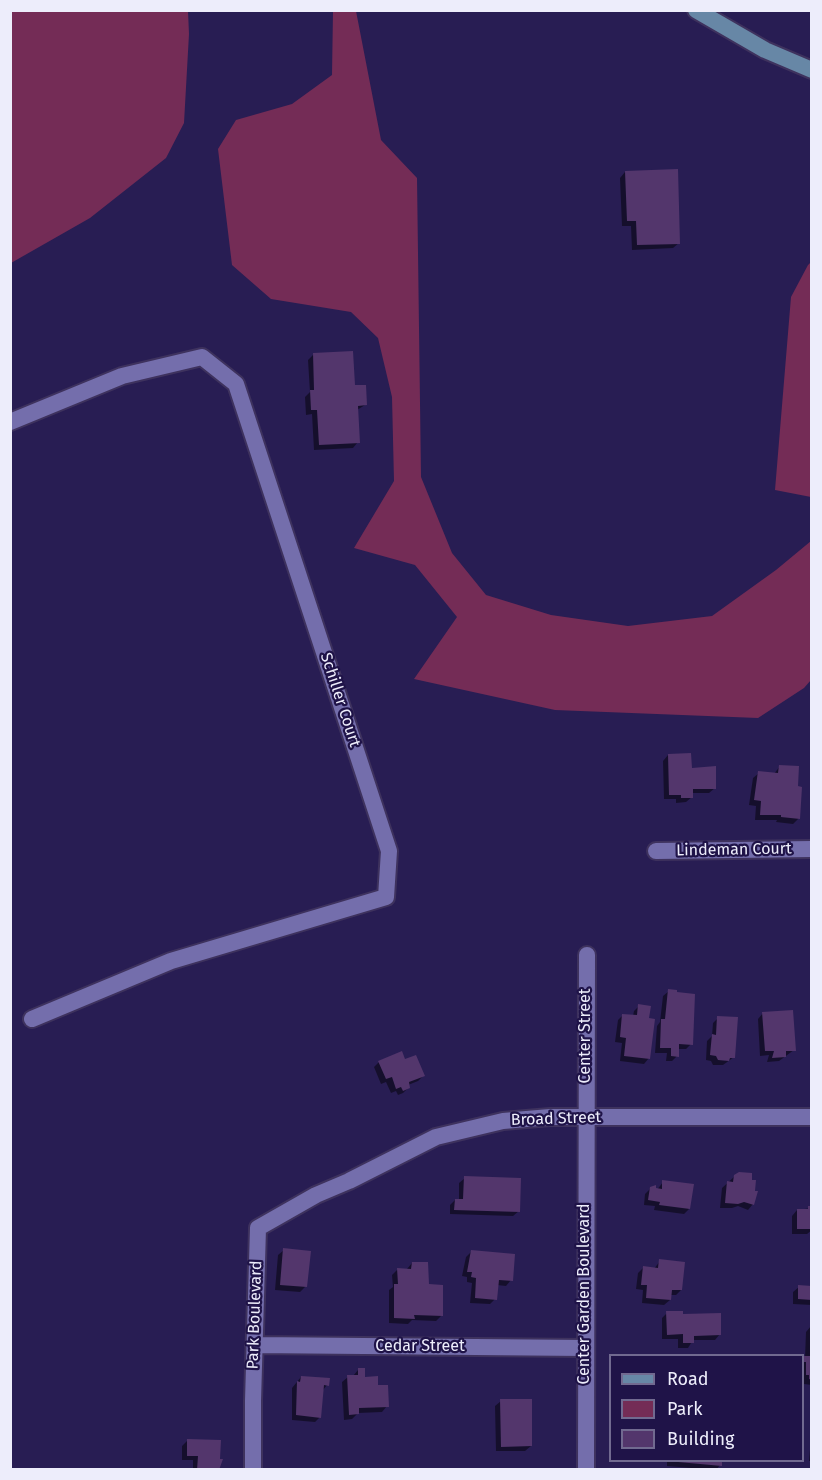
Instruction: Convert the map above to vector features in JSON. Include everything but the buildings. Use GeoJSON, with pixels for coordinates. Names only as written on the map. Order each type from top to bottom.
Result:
{"type":"FeatureCollection","features":[{"type":"Feature","properties":{"kind":"main road"},"geometry":{"type":"LineString","coordinates":[[696,10],[765,50],[812,70]]}},
{"type":"Feature","properties":{"kind":"street","name":"Schiller Court"},"geometry":{"type":"LineString","coordinates":[[10,422],[122,376],[202,357],[236,384],[389,851],[386,897],[171,961],[32,1019]]}},
{"type":"Feature","properties":{"kind":"street","name":"Lindeman Court"},"geometry":{"type":"LineString","coordinates":[[656,851],[812,849]]}},
{"type":"Feature","properties":{"kind":"street","name":"Center Street"},"geometry":{"type":"LineString","coordinates":[[585,1118],[587,955]]}},
{"type":"Feature","properties":{"kind":"street","name":"Broad Street"},"geometry":{"type":"LineString","coordinates":[[316,1195],[436,1137],[503,1120],[550,1117],[812,1117]]}},
{"type":"Feature","properties":{"kind":"street","name":"Center Garden Boulevard"},"geometry":{"type":"LineString","coordinates":[[585,1118],[586,1470]]}},
{"type":"Feature","properties":{"kind":"street","name":"Park Boulevard"},"geometry":{"type":"LineString","coordinates":[[253,1470],[258,1228],[316,1195]]}},
{"type":"Feature","properties":{"kind":"street","name":"Cedar Street"},"geometry":{"type":"LineString","coordinates":[[254,1345],[585,1348]]}},
{"type":"Feature","properties":{"kind":"green space"},"geometry":{"type":"Polygon","coordinates":[[[11,10],[188,11],[189,34],[184,123],[166,158],[90,218],[11,263],[11,10]]]}},
{"type":"Feature","properties":{"kind":"green space"},"geometry":{"type":"Polygon","coordinates":[[[333,11],[356,11],[381,140],[417,178],[421,477],[452,553],[486,595],[551,615],[628,626],[712,616],[776,570],[811,541],[811,680],[804,688],[758,718],[555,710],[414,679],[457,617],[415,565],[354,548],[394,481],[392,397],[378,338],[351,312],[271,299],[232,265],[218,149],[236,120],[292,104],[332,75],[333,11]]]}},
{"type":"Feature","properties":{"kind":"green space"},"geometry":{"type":"Polygon","coordinates":[[[811,262],[811,497],[775,490],[791,297],[811,262]]]}}]}
